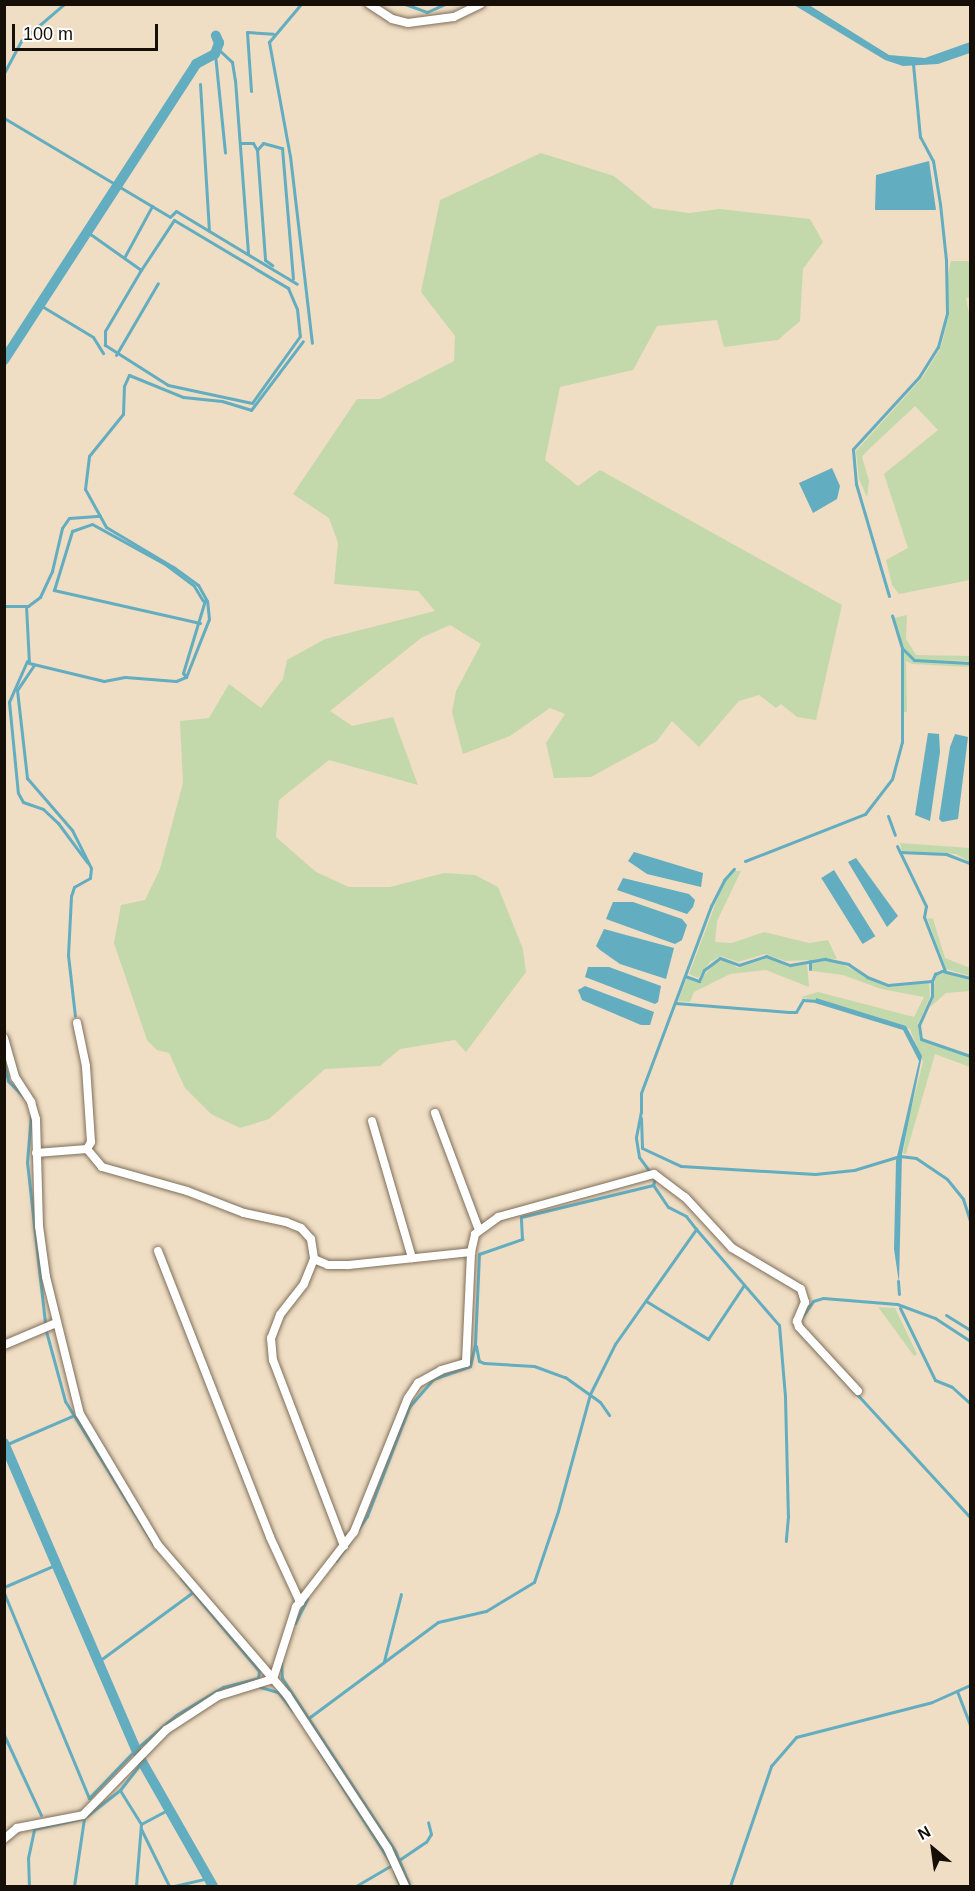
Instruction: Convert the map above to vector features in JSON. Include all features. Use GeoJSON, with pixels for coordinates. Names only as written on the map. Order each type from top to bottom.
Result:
{"type":"FeatureCollection","features":[{"type":"Feature","properties":{"kind":"street"},"geometry":{"type":"LineString","coordinates":[[369,4],[392,19],[408,23],[454,17],[481,4]]}},
{"type":"Feature","properties":{"kind":"street"},"geometry":{"type":"LineString","coordinates":[[77,1023],[93,1133],[87,1149]]}},
{"type":"Feature","properties":{"kind":"street"},"geometry":{"type":"LineString","coordinates":[[4,1038],[15,1077],[33,1111],[39,1226],[56,1323],[80,1414],[136,1513],[158,1545],[273,1679],[388,1849],[405,1887]]}},
{"type":"Feature","properties":{"kind":"street"},"geometry":{"type":"LineString","coordinates":[[435,1113],[479,1230]]}},
{"type":"Feature","properties":{"kind":"street"},"geometry":{"type":"LineString","coordinates":[[372,1122],[412,1258]]}},
{"type":"Feature","properties":{"kind":"street"},"geometry":{"type":"LineString","coordinates":[[36,1152],[87,1149]]}},
{"type":"Feature","properties":{"kind":"street"},"geometry":{"type":"LineString","coordinates":[[87,1149],[102,1167],[301,1228],[311,1239],[314,1259],[304,1284],[280,1315],[271,1338],[273,1360],[344,1546]]}},
{"type":"Feature","properties":{"kind":"street"},"geometry":{"type":"LineString","coordinates":[[273,1679],[300,1602],[344,1546],[368,1502],[408,1398],[418,1383],[441,1370],[466,1364],[471,1252],[479,1230],[498,1217],[530,1205],[654,1174],[684,1197],[732,1248],[801,1289],[805,1302],[797,1321],[799,1327],[858,1391]]}},
{"type":"Feature","properties":{"kind":"street"},"geometry":{"type":"LineString","coordinates":[[158,1251],[270,1537],[300,1602]]}},
{"type":"Feature","properties":{"kind":"street"},"geometry":{"type":"LineString","coordinates":[[314,1259],[328,1265],[348,1265],[471,1252]]}},
{"type":"Feature","properties":{"kind":"street"},"geometry":{"type":"LineString","coordinates":[[4,1344],[56,1323]]}},
{"type":"Feature","properties":{"kind":"street"},"geometry":{"type":"LineString","coordinates":[[4,1830],[83,1815],[166,1730],[218,1696],[273,1679]]}},
{"type":"Feature","properties":{"kind":"street"},"geometry":{"type":"LineString","coordinates":[[4,1839],[17,1828]]}},
{"type":"Feature","properties":{"kind":"green space"},"geometry":{"type":"Polygon","coordinates":[[[541,153],[614,176],[653,208],[689,213],[720,209],[810,219],[823,242],[803,269],[800,321],[778,340],[724,347],[717,320],[657,326],[633,370],[560,387],[545,460],[578,486],[600,470],[842,605],[816,720],[797,717],[781,704],[776,708],[759,695],[739,701],[699,747],[672,721],[657,741],[591,777],[554,778],[546,743],[565,714],[550,708],[510,736],[463,754],[452,712],[456,691],[481,644],[450,625],[421,638],[330,711],[352,726],[393,717],[418,785],[329,760],[279,800],[276,837],[316,872],[349,887],[390,887],[444,873],[475,875],[498,887],[523,949],[526,972],[466,1052],[455,1040],[400,1049],[380,1066],[325,1069],[269,1119],[240,1128],[211,1114],[185,1088],[169,1053],[157,1050],[147,1040],[114,943],[121,905],[145,900],[160,869],[183,783],[180,721],[209,718],[229,684],[261,708],[283,679],[287,660],[325,639],[435,611],[418,591],[334,584],[338,543],[329,518],[293,494],[357,399],[380,399],[454,361],[455,336],[421,292],[440,200],[541,153]]]}},
{"type":"Feature","properties":{"kind":"green space"},"geometry":{"type":"Polygon","coordinates":[[[951,261],[968,261],[970,265],[970,297],[966,298],[970,319],[970,580],[899,594],[892,585],[886,560],[908,548],[884,474],[938,430],[915,406],[867,451],[862,457],[869,481],[867,497],[859,479],[856,451],[923,377],[941,347],[949,314],[946,284],[951,261]]]}},
{"type":"Feature","properties":{"kind":"green space"},"geometry":{"type":"Polygon","coordinates":[[[907,615],[906,639],[916,655],[970,656],[970,661],[914,660],[900,643],[894,618],[907,615]]]}},
{"type":"Feature","properties":{"kind":"green space"},"geometry":{"type":"Polygon","coordinates":[[[903,650],[914,662],[950,662],[970,664],[970,667],[912,664],[906,661],[907,712],[902,712],[903,650]]]}},
{"type":"Feature","properties":{"kind":"green space"},"geometry":{"type":"Polygon","coordinates":[[[900,843],[970,848],[970,862],[956,854],[902,851],[900,843]]]}},
{"type":"Feature","properties":{"kind":"green space"},"geometry":{"type":"Polygon","coordinates":[[[735,871],[741,871],[717,921],[715,942],[732,943],[764,932],[809,943],[828,940],[837,959],[785,961],[765,954],[738,962],[721,956],[710,962],[698,978],[689,974],[724,881],[735,871]]]}},
{"type":"Feature","properties":{"kind":"green space"},"geometry":{"type":"Polygon","coordinates":[[[927,918],[933,919],[945,958],[970,968],[970,976],[946,969],[927,918]]]}},
{"type":"Feature","properties":{"kind":"green space"},"geometry":{"type":"Polygon","coordinates":[[[769,958],[788,967],[807,962],[809,987],[766,970],[730,974],[694,992],[690,1002],[678,1001],[687,978],[699,981],[715,963],[724,960],[738,968],[769,958]]]}},
{"type":"Feature","properties":{"kind":"green space"},"geometry":{"type":"Polygon","coordinates":[[[811,962],[839,963],[889,987],[929,983],[930,997],[918,1025],[920,1040],[970,1057],[970,1067],[935,1054],[906,1154],[903,1153],[910,1113],[923,1062],[910,1029],[801,997],[818,992],[914,1017],[924,997],[881,989],[843,975],[812,971],[811,962]]]}},
{"type":"Feature","properties":{"kind":"green space"},"geometry":{"type":"Polygon","coordinates":[[[952,973],[970,979],[970,991],[946,993],[930,1007],[936,975],[952,973]]]}},
{"type":"Feature","properties":{"kind":"green space"},"geometry":{"type":"Polygon","coordinates":[[[878,1307],[895,1308],[917,1354],[914,1356],[878,1307]]]}},
{"type":"Feature","properties":{"kind":"water"},"geometry":{"type":"Polygon","coordinates":[[[794,5],[809,5],[889,55],[925,58],[970,42],[970,53],[938,64],[903,66],[885,60],[794,5]]]}},
{"type":"Feature","properties":{"kind":"water"},"geometry":{"type":"Polygon","coordinates":[[[929,161],[936,210],[875,210],[876,175],[929,161]]]}},
{"type":"Feature","properties":{"kind":"water"},"geometry":{"type":"Polygon","coordinates":[[[832,468],[840,486],[837,499],[813,513],[799,483],[832,468]]]}},
{"type":"Feature","properties":{"kind":"water"},"geometry":{"type":"Polygon","coordinates":[[[928,733],[939,734],[940,752],[930,821],[915,815],[928,733]]]}},
{"type":"Feature","properties":{"kind":"water"},"geometry":{"type":"Polygon","coordinates":[[[955,734],[968,737],[958,819],[942,822],[939,819],[950,747],[955,734]]]}},
{"type":"Feature","properties":{"kind":"water"},"geometry":{"type":"Polygon","coordinates":[[[634,852],[703,873],[701,887],[647,874],[628,861],[634,852]]]}},
{"type":"Feature","properties":{"kind":"water"},"geometry":{"type":"Polygon","coordinates":[[[856,858],[898,916],[887,927],[848,862],[856,858]]]}},
{"type":"Feature","properties":{"kind":"water"},"geometry":{"type":"Polygon","coordinates":[[[834,870],[875,936],[863,944],[821,878],[834,870]]]}},
{"type":"Feature","properties":{"kind":"water"},"geometry":{"type":"Polygon","coordinates":[[[623,878],[689,894],[695,900],[693,907],[687,914],[617,890],[623,878]]]}},
{"type":"Feature","properties":{"kind":"water"},"geometry":{"type":"Polygon","coordinates":[[[613,902],[633,902],[682,919],[687,925],[682,940],[675,944],[606,919],[613,902]]]}},
{"type":"Feature","properties":{"kind":"water"},"geometry":{"type":"Polygon","coordinates":[[[604,929],[674,948],[666,979],[620,964],[600,950],[596,946],[604,929]]]}},
{"type":"Feature","properties":{"kind":"water"},"geometry":{"type":"Polygon","coordinates":[[[588,967],[609,967],[661,986],[658,1002],[655,1004],[585,977],[588,967]]]}},
{"type":"Feature","properties":{"kind":"water"},"geometry":{"type":"Polygon","coordinates":[[[585,986],[654,1012],[650,1025],[641,1025],[582,1000],[578,990],[585,986]]]}},
{"type":"Feature","properties":{"kind":"water"},"geometry":{"type":"Polygon","coordinates":[[[816,998],[906,1026],[922,1056],[902,1154],[899,1283],[894,1249],[896,1161],[919,1061],[903,1030],[815,1003],[816,998]]]}},
{"type":"Feature","properties":{"kind":"waterway"},"geometry":{"type":"LineString","coordinates":[[4,73],[21,41],[64,4]]}},
{"type":"Feature","properties":{"kind":"waterway"},"geometry":{"type":"LineString","coordinates":[[301,4],[269,42],[290,156],[312,343]]}},
{"type":"Feature","properties":{"kind":"waterway"},"geometry":{"type":"LineString","coordinates":[[405,4],[427,12],[445,4]]}},
{"type":"Feature","properties":{"kind":"waterway"},"geometry":{"type":"LineString","coordinates":[[251,91],[247,32],[273,34]]}},
{"type":"Feature","properties":{"kind":"waterway"},"geometry":{"type":"LineString","coordinates":[[4,360],[196,64],[215,54],[219,43],[216,36]]}},
{"type":"Feature","properties":{"kind":"waterway"},"geometry":{"type":"LineString","coordinates":[[218,49],[232,62],[235,80],[248,254]]}},
{"type":"Feature","properties":{"kind":"waterway"},"geometry":{"type":"LineString","coordinates":[[215,54],[225,152]]}},
{"type":"Feature","properties":{"kind":"waterway"},"geometry":{"type":"LineString","coordinates":[[889,596],[856,484],[853,449],[919,377],[938,347],[947,313],[946,260],[940,204],[933,161],[920,137],[913,64]]}},
{"type":"Feature","properties":{"kind":"waterway"},"geometry":{"type":"LineString","coordinates":[[200,84],[209,231]]}},
{"type":"Feature","properties":{"kind":"waterway"},"geometry":{"type":"LineString","coordinates":[[4,118],[170,217],[176,211],[297,284]]}},
{"type":"Feature","properties":{"kind":"waterway"},"geometry":{"type":"LineString","coordinates":[[240,143],[253,143],[257,150],[263,143],[282,148],[293,279]]}},
{"type":"Feature","properties":{"kind":"waterway"},"geometry":{"type":"LineString","coordinates":[[257,150],[265,260],[272,265]]}},
{"type":"Feature","properties":{"kind":"waterway"},"geometry":{"type":"LineString","coordinates":[[125,256],[152,206]]}},
{"type":"Feature","properties":{"kind":"waterway"},"geometry":{"type":"LineString","coordinates":[[86,231],[141,270],[174,220],[288,288],[297,309],[300,336],[252,403],[168,385],[105,345],[105,331],[141,270]]}},
{"type":"Feature","properties":{"kind":"waterway"},"geometry":{"type":"LineString","coordinates":[[116,355],[158,283]]}},
{"type":"Feature","properties":{"kind":"waterway"},"geometry":{"type":"LineString","coordinates":[[40,305],[93,337],[103,353]]}},
{"type":"Feature","properties":{"kind":"waterway"},"geometry":{"type":"LineString","coordinates":[[26,606],[29,663],[104,681],[125,677],[176,681],[186,677],[209,619],[207,601],[198,585],[173,567],[106,527],[85,489],[89,456],[123,414],[124,386],[129,375],[183,397],[222,401],[251,410],[303,341]]}},
{"type":"Feature","properties":{"kind":"waterway"},"geometry":{"type":"LineString","coordinates":[[4,606],[28,606],[40,597],[52,571],[62,528],[69,518],[100,516]]}},
{"type":"Feature","properties":{"kind":"waterway"},"geometry":{"type":"LineString","coordinates":[[200,623],[54,590],[72,531],[92,524],[165,564],[194,586],[203,601]]}},
{"type":"Feature","properties":{"kind":"waterway"},"geometry":{"type":"LineString","coordinates":[[186,677],[183,673],[205,600]]}},
{"type":"Feature","properties":{"kind":"waterway"},"geometry":{"type":"LineString","coordinates":[[745,861],[865,814],[892,779],[902,742],[902,648],[892,616]]}},
{"type":"Feature","properties":{"kind":"waterway"},"geometry":{"type":"LineString","coordinates":[[902,648],[914,660],[970,663]]}},
{"type":"Feature","properties":{"kind":"waterway"},"geometry":{"type":"LineString","coordinates":[[27,661],[9,702],[18,793],[23,802],[43,809],[58,823],[87,862]]}},
{"type":"Feature","properties":{"kind":"waterway"},"geometry":{"type":"LineString","coordinates":[[34,665],[17,690],[27,778],[72,830],[91,868],[90,878],[74,887],[71,896],[68,955],[75,1016]]}},
{"type":"Feature","properties":{"kind":"waterway"},"geometry":{"type":"LineString","coordinates":[[888,816],[895,835]]}},
{"type":"Feature","properties":{"kind":"waterway"},"geometry":{"type":"LineString","coordinates":[[897,846],[926,906],[924,917],[945,971]]}},
{"type":"Feature","properties":{"kind":"waterway"},"geometry":{"type":"LineString","coordinates":[[900,852],[946,854],[970,863]]}},
{"type":"Feature","properties":{"kind":"waterway"},"geometry":{"type":"LineString","coordinates":[[641,1112],[641,1093],[711,906],[724,880],[734,869]]}},
{"type":"Feature","properties":{"kind":"waterway"},"geometry":{"type":"LineString","coordinates":[[685,976],[699,981],[704,970],[720,958],[739,965],[766,956],[790,965],[825,959],[848,964],[867,977],[888,985],[932,981],[935,974],[942,971],[970,978]]}},
{"type":"Feature","properties":{"kind":"waterway"},"geometry":{"type":"LineString","coordinates":[[810,961],[810,969]]}},
{"type":"Feature","properties":{"kind":"waterway"},"geometry":{"type":"LineString","coordinates":[[932,981],[932,996],[919,1025],[921,1039],[970,1056]]}},
{"type":"Feature","properties":{"kind":"waterway"},"geometry":{"type":"LineString","coordinates":[[675,1003],[796,1012],[803,1000],[817,1001]]}},
{"type":"Feature","properties":{"kind":"waterway"},"geometry":{"type":"LineString","coordinates":[[4,1062],[8,1081],[24,1097]]}},
{"type":"Feature","properties":{"kind":"waterway"},"geometry":{"type":"LineString","coordinates":[[310,1717],[438,1622],[486,1611],[534,1582],[558,1511],[590,1394],[615,1344],[696,1229],[686,1216],[668,1207],[653,1185],[655,1179],[639,1157],[636,1137],[641,1111]]}},
{"type":"Feature","properties":{"kind":"waterway"},"geometry":{"type":"LineString","coordinates":[[31,1114],[27,1162],[45,1323]]}},
{"type":"Feature","properties":{"kind":"waterway"},"geometry":{"type":"LineString","coordinates":[[641,1118],[642,1148],[681,1166],[815,1174],[854,1170],[900,1156],[916,1158],[947,1179],[963,1199],[970,1220]]}},
{"type":"Feature","properties":{"kind":"waterway"},"geometry":{"type":"LineString","coordinates":[[336,1561],[367,1516],[409,1407],[433,1379],[470,1366],[475,1345],[479,1254],[522,1239],[521,1217],[653,1185]]}},
{"type":"Feature","properties":{"kind":"waterway"},"geometry":{"type":"LineString","coordinates":[[696,1229],[779,1325],[785,1397],[788,1516],[786,1541]]}},
{"type":"Feature","properties":{"kind":"waterway"},"geometry":{"type":"LineString","coordinates":[[898,1281],[899,1294]]}},
{"type":"Feature","properties":{"kind":"waterway"},"geometry":{"type":"LineString","coordinates":[[646,1301],[708,1339],[744,1285]]}},
{"type":"Feature","properties":{"kind":"waterway"},"geometry":{"type":"LineString","coordinates":[[802,1317],[813,1301],[823,1298],[897,1304],[935,1318],[970,1341]]}},
{"type":"Feature","properties":{"kind":"waterway"},"geometry":{"type":"LineString","coordinates":[[900,1308],[935,1380],[952,1387],[970,1403]]}},
{"type":"Feature","properties":{"kind":"waterway"},"geometry":{"type":"LineString","coordinates":[[946,1315],[970,1330]]}},
{"type":"Feature","properties":{"kind":"waterway"},"geometry":{"type":"LineString","coordinates":[[797,1329],[970,1517]]}},
{"type":"Feature","properties":{"kind":"waterway"},"geometry":{"type":"LineString","coordinates":[[46,1331],[65,1401],[154,1545]]}},
{"type":"Feature","properties":{"kind":"waterway"},"geometry":{"type":"LineString","coordinates":[[476,1346],[479,1361],[484,1363],[534,1366],[565,1377],[600,1402],[609,1415]]}},
{"type":"Feature","properties":{"kind":"waterway"},"geometry":{"type":"LineString","coordinates":[[5,1445],[72,1416]]}},
{"type":"Feature","properties":{"kind":"waterway"},"geometry":{"type":"LineString","coordinates":[[4,1443],[137,1752]]}},
{"type":"Feature","properties":{"kind":"waterway"},"geometry":{"type":"LineString","coordinates":[[4,1587],[55,1565]]}},
{"type":"Feature","properties":{"kind":"waterway"},"geometry":{"type":"LineString","coordinates":[[181,1578],[259,1671],[258,1679]]}},
{"type":"Feature","properties":{"kind":"waterway"},"geometry":{"type":"LineString","coordinates":[[99,1661],[193,1592]]}},
{"type":"Feature","properties":{"kind":"waterway"},"geometry":{"type":"LineString","coordinates":[[4,1593],[89,1798],[136,1749],[176,1715],[223,1687],[258,1678]]}},
{"type":"Feature","properties":{"kind":"waterway"},"geometry":{"type":"LineString","coordinates":[[384,1661],[401,1594]]}},
{"type":"Feature","properties":{"kind":"waterway"},"geometry":{"type":"LineString","coordinates":[[295,1623],[307,1599]]}},
{"type":"Feature","properties":{"kind":"waterway"},"geometry":{"type":"LineString","coordinates":[[281,1663],[282,1678],[395,1851],[410,1886]]}},
{"type":"Feature","properties":{"kind":"waterway"},"geometry":{"type":"LineString","coordinates":[[730,1886],[771,1766],[796,1737],[932,1702],[970,1685]]}},
{"type":"Feature","properties":{"kind":"waterway"},"geometry":{"type":"LineString","coordinates":[[260,1687],[278,1692],[293,1711]]}},
{"type":"Feature","properties":{"kind":"waterway"},"geometry":{"type":"LineString","coordinates":[[957,1691],[970,1725]]}},
{"type":"Feature","properties":{"kind":"waterway"},"geometry":{"type":"LineString","coordinates":[[4,1735],[41,1815]]}},
{"type":"Feature","properties":{"kind":"waterway"},"geometry":{"type":"LineString","coordinates":[[318,1749],[392,1865]]}},
{"type":"Feature","properties":{"kind":"waterway"},"geometry":{"type":"LineString","coordinates":[[141,1760],[213,1886]]}},
{"type":"Feature","properties":{"kind":"waterway"},"geometry":{"type":"LineString","coordinates":[[141,1824],[120,1790],[142,1762]]}},
{"type":"Feature","properties":{"kind":"waterway"},"geometry":{"type":"LineString","coordinates":[[29,1886],[28,1858],[34,1829],[84,1818],[120,1790]]}},
{"type":"Feature","properties":{"kind":"waterway"},"geometry":{"type":"LineString","coordinates":[[136,1886],[141,1824],[169,1809]]}},
{"type":"Feature","properties":{"kind":"waterway"},"geometry":{"type":"LineString","coordinates":[[74,1886],[84,1818]]}},
{"type":"Feature","properties":{"kind":"waterway"},"geometry":{"type":"LineString","coordinates":[[399,1860],[426,1842],[431,1834],[428,1822]]}},
{"type":"Feature","properties":{"kind":"waterway"},"geometry":{"type":"LineString","coordinates":[[141,1829],[169,1886]]}},
{"type":"Feature","properties":{"kind":"waterway"},"geometry":{"type":"LineString","coordinates":[[356,1886],[392,1865]]}},
{"type":"Feature","properties":{"kind":"waterway"},"geometry":{"type":"LineString","coordinates":[[394,1871],[400,1886]]}},
{"type":"Feature","properties":{"kind":"waterway"},"geometry":{"type":"LineString","coordinates":[[174,1886],[209,1878]]}}]}
